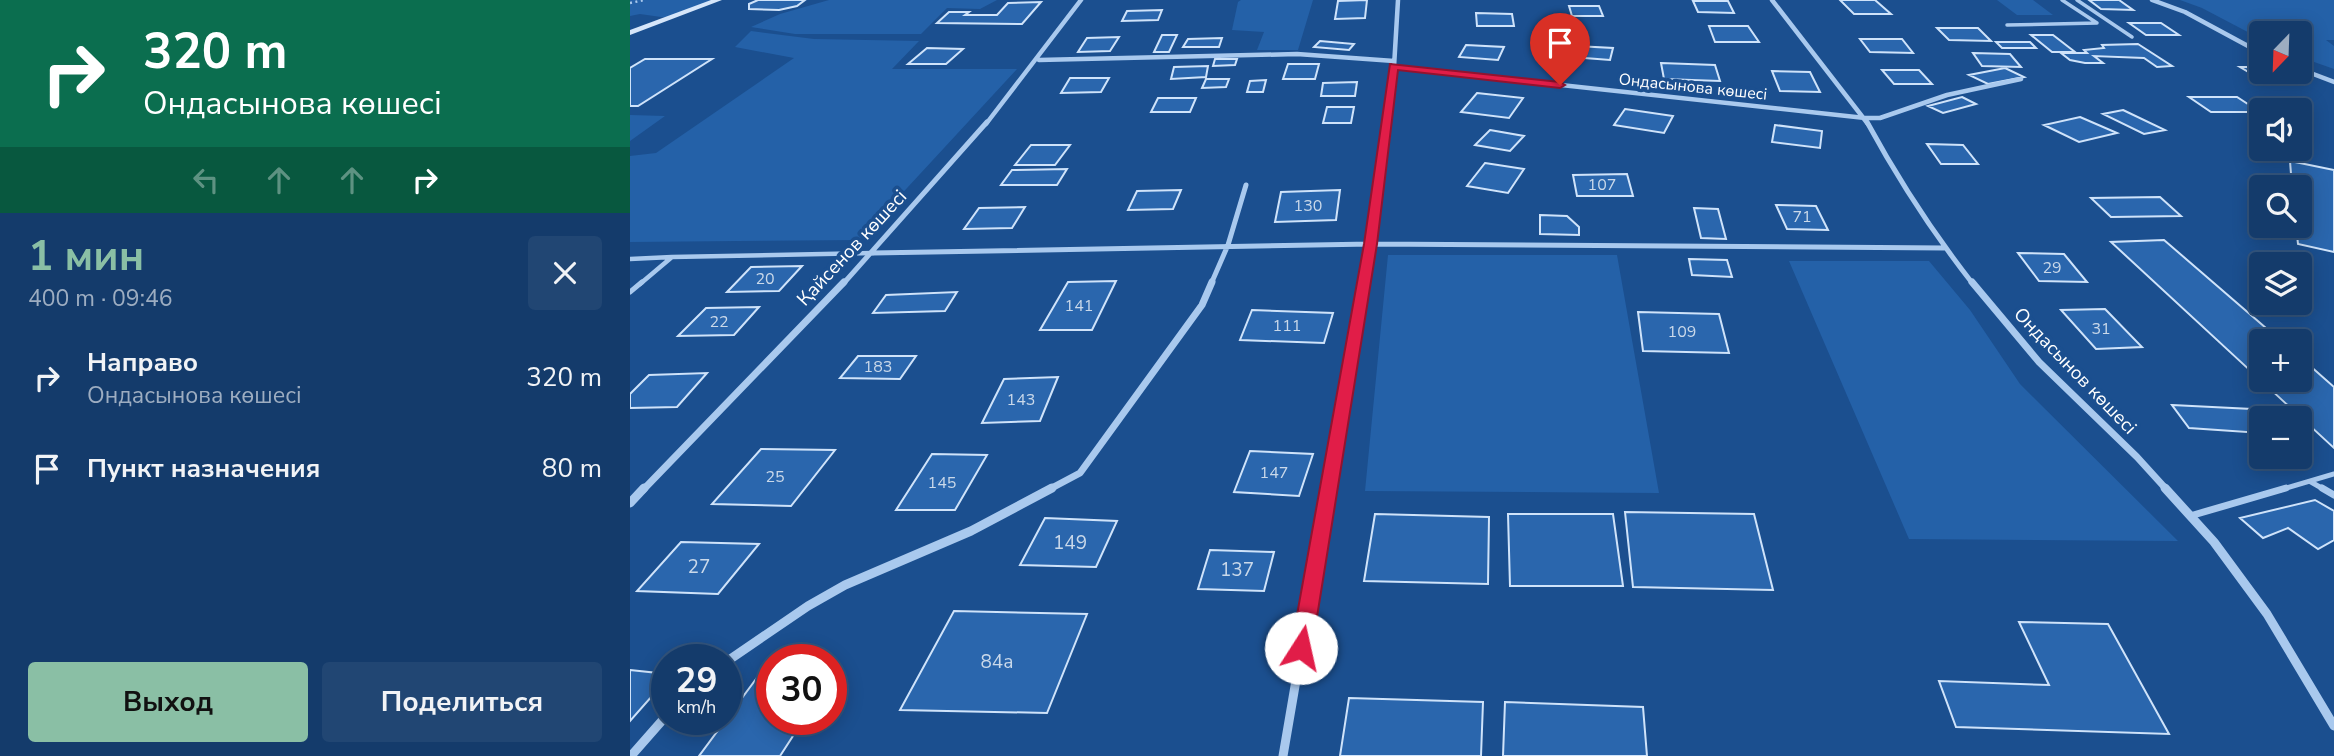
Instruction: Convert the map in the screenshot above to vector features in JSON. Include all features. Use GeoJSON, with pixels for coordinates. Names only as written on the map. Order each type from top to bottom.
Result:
{"type":"FeatureCollection","features":[{"type":"Feature","properties":{"kind":"street"},"geometry":{"type":"LineString","coordinates":[[630,33],[718,0]]}},
{"type":"Feature","properties":{"kind":"street","name":"Қайсенов көшесі"},"geometry":{"type":"LineString","coordinates":[[630,503],[873,253],[1039,60],[1081,0]]}},
{"type":"Feature","properties":{"kind":"street"},"geometry":{"type":"LineString","coordinates":[[1283,756],[1371,244],[1394,64],[1398,0]]}},
{"type":"Feature","properties":{"kind":"street","name":"Ондасынов көшесі"},"geometry":{"type":"LineString","coordinates":[[1772,0],[1865,118],[1892,168],[1945,248],[2039,362],[2137,457],[2214,542],[2267,614],[2334,726]]}},
{"type":"Feature","properties":{"kind":"street"},"geometry":{"type":"LineString","coordinates":[[2152,0],[2185,12],[2249,47]]}},
{"type":"Feature","properties":{"kind":"street","name":"Ондасынова көшесі"},"geometry":{"type":"LineString","coordinates":[[1039,60],[1297,54],[1865,118],[1880,118],[1947,95],[2021,79]]}},
{"type":"Feature","properties":{"kind":"street"},"geometry":{"type":"LineString","coordinates":[[2312,74],[2334,82]]}},
{"type":"Feature","properties":{"kind":"street"},"geometry":{"type":"LineString","coordinates":[[742,651],[808,606],[845,585],[971,530],[1080,472],[1202,305],[1228,245],[1246,185]]}},
{"type":"Feature","properties":{"kind":"street"},"geometry":{"type":"LineString","coordinates":[[873,253],[1371,244],[1945,248]]}},
{"type":"Feature","properties":{"kind":"street"},"geometry":{"type":"LineString","coordinates":[[631,756],[651,733]]}},
{"type":"Feature","properties":{"kind":"lane"},"geometry":{"type":"LineString","coordinates":[[2007,25],[2098,23],[2062,0]]}},
{"type":"Feature","properties":{"kind":"lane"},"geometry":{"type":"LineString","coordinates":[[2077,0],[2132,37]]}},
{"type":"Feature","properties":{"kind":"lane"},"geometry":{"type":"LineString","coordinates":[[630,259],[873,253]]}},
{"type":"Feature","properties":{"kind":"lane"},"geometry":{"type":"LineString","coordinates":[[630,292],[672,257]]}},
{"type":"Feature","properties":{"kind":"lane"},"geometry":{"type":"LineString","coordinates":[[2190,516],[2334,474]]}},
{"type":"Feature","properties":{"kind":"lane"},"geometry":{"type":"LineString","coordinates":[[2311,482],[2334,495]]}},
{"type":"Feature","properties":{"kind":"path"},"geometry":{"type":"LineString","coordinates":[[630,3],[644,0]]}},
{"type":"Feature","properties":{"kind":"shaded area"},"geometry":{"type":"Polygon","coordinates":[[[630,0],[717,0],[668,18],[640,14],[630,16],[630,0]]]}},
{"type":"Feature","properties":{"kind":"shaded area"},"geometry":{"type":"Polygon","coordinates":[[[829,0],[997,0],[980,9],[947,8],[921,34],[795,34],[751,27],[780,14],[829,0]]]}},
{"type":"Feature","properties":{"kind":"shaded area"},"geometry":{"type":"Polygon","coordinates":[[[1313,0],[1298,50],[1257,50],[1264,32],[1232,30],[1238,2],[1313,0]]]}},
{"type":"Feature","properties":{"kind":"shaded area"},"geometry":{"type":"Polygon","coordinates":[[[1997,0],[2033,0],[2053,15],[2017,15],[1997,0]]]}},
{"type":"Feature","properties":{"kind":"shaded area"},"geometry":{"type":"Polygon","coordinates":[[[2180,0],[2334,0],[2334,40],[2326,40],[2334,46],[2334,69],[2312,61],[2312,21],[2249,21],[2249,33],[2202,8],[2180,0]]]}},
{"type":"Feature","properties":{"kind":"shaded area"},"geometry":{"type":"Polygon","coordinates":[[[751,31],[814,39],[919,41],[892,69],[1017,69],[859,240],[630,242],[630,156],[656,153],[794,58],[735,47],[751,31]]]}},
{"type":"Feature","properties":{"kind":"shaded area"},"geometry":{"type":"Polygon","coordinates":[[[630,115],[665,116],[630,141],[630,115]]]}},
{"type":"Feature","properties":{"kind":"shaded area"},"geometry":{"type":"Polygon","coordinates":[[[1388,255],[1617,255],[1659,493],[1365,491],[1388,255]]]}},
{"type":"Feature","properties":{"kind":"shaded area"},"geometry":{"type":"Polygon","coordinates":[[[1789,261],[1929,261],[1970,310],[2020,384],[2178,541],[1909,539],[1789,261]]]}},
{"type":"Feature","properties":{"kind":"building"},"geometry":{"type":"Polygon","coordinates":[[[758,0],[805,0],[797,6],[779,10],[749,9],[749,4],[758,0]]]}},
{"type":"Feature","properties":{"kind":"building"},"geometry":{"type":"Polygon","coordinates":[[[1367,0],[1365,18],[1335,19],[1338,1],[1367,0]]]}},
{"type":"Feature","properties":{"kind":"building"},"geometry":{"type":"Polygon","coordinates":[[[1840,0],[1875,0],[1891,14],[1854,14],[1840,0]]]}},
{"type":"Feature","properties":{"kind":"building"},"geometry":{"type":"Polygon","coordinates":[[[2089,0],[2119,0],[2133,10],[2101,9],[2089,0]]]}},
{"type":"Feature","properties":{"kind":"building"},"geometry":{"type":"Polygon","coordinates":[[[1693,1],[1728,1],[1734,13],[1698,12],[1693,1]]]}},
{"type":"Feature","properties":{"kind":"building"},"geometry":{"type":"Polygon","coordinates":[[[1041,2],[1022,24],[937,23],[949,12],[997,15],[1008,3],[1041,2]]]}},
{"type":"Feature","properties":{"kind":"building"},"geometry":{"type":"Polygon","coordinates":[[[1569,6],[1599,6],[1603,16],[1572,16],[1569,6]]]}},
{"type":"Feature","properties":{"kind":"building"},"geometry":{"type":"Polygon","coordinates":[[[1162,10],[1158,20],[1122,21],[1127,11],[1162,10]]]}},
{"type":"Feature","properties":{"kind":"building"},"geometry":{"type":"Polygon","coordinates":[[[1476,13],[1512,14],[1514,26],[1477,26],[1476,13]]]}},
{"type":"Feature","properties":{"kind":"building"},"geometry":{"type":"Polygon","coordinates":[[[2129,23],[2161,23],[2179,35],[2146,35],[2129,23]]]}},
{"type":"Feature","properties":{"kind":"building"},"geometry":{"type":"Polygon","coordinates":[[[1709,26],[1748,26],[1759,42],[1715,42],[1709,26]]]}},
{"type":"Feature","properties":{"kind":"building"},"geometry":{"type":"Polygon","coordinates":[[[1937,28],[1978,28],[1991,41],[1949,40],[1937,28]]]}},
{"type":"Feature","properties":{"kind":"building"},"geometry":{"type":"Polygon","coordinates":[[[1162,35],[1177,35],[1169,52],[1154,52],[1162,35]]]}},
{"type":"Feature","properties":{"kind":"building"},"geometry":{"type":"Polygon","coordinates":[[[2031,35],[2053,35],[2075,52],[2052,52],[2031,35]]]}},
{"type":"Feature","properties":{"kind":"building"},"geometry":{"type":"Polygon","coordinates":[[[1119,37],[1110,51],[1078,52],[1087,38],[1119,37]]]}},
{"type":"Feature","properties":{"kind":"building"},"geometry":{"type":"Polygon","coordinates":[[[1222,38],[1219,47],[1183,47],[1188,39],[1222,38]]]}},
{"type":"Feature","properties":{"kind":"building"},"geometry":{"type":"Polygon","coordinates":[[[1860,39],[1902,39],[1913,53],[1870,52],[1860,39]]]}},
{"type":"Feature","properties":{"kind":"building"},"geometry":{"type":"Polygon","coordinates":[[[1320,41],[1354,44],[1349,50],[1314,47],[1320,41]]]}},
{"type":"Feature","properties":{"kind":"building"},"geometry":{"type":"Polygon","coordinates":[[[1996,42],[2030,42],[2036,48],[2002,48],[1996,42]]]}},
{"type":"Feature","properties":{"kind":"building"},"geometry":{"type":"Polygon","coordinates":[[[2138,44],[2172,66],[2157,67],[2144,58],[2094,56],[2103,63],[2085,63],[2070,60],[2061,53],[2087,53],[2084,50],[2104,48],[2102,45],[2138,44]]]}},
{"type":"Feature","properties":{"kind":"building"},"geometry":{"type":"Polygon","coordinates":[[[1466,45],[1504,47],[1498,60],[1459,57],[1466,45]]]}},
{"type":"Feature","properties":{"kind":"building"},"geometry":{"type":"Polygon","coordinates":[[[1576,46],[1613,48],[1610,60],[1572,57],[1576,46]]]}},
{"type":"Feature","properties":{"kind":"building"},"geometry":{"type":"Polygon","coordinates":[[[927,48],[963,49],[946,64],[908,64],[927,48]]]}},
{"type":"Feature","properties":{"kind":"building"},"geometry":{"type":"Polygon","coordinates":[[[1973,53],[2010,54],[2021,67],[1982,66],[1973,53]]]}},
{"type":"Feature","properties":{"kind":"building"},"geometry":{"type":"Polygon","coordinates":[[[645,59],[712,59],[638,106],[630,106],[630,68],[645,59]]]}},
{"type":"Feature","properties":{"kind":"building"},"geometry":{"type":"Polygon","coordinates":[[[1215,59],[1237,59],[1235,65],[1213,66],[1215,59]]]}},
{"type":"Feature","properties":{"kind":"building"},"geometry":{"type":"Polygon","coordinates":[[[1661,63],[1715,65],[1720,81],[1664,79],[1661,63]]]}},
{"type":"Feature","properties":{"kind":"building"},"geometry":{"type":"Polygon","coordinates":[[[1288,64],[1319,64],[1315,79],[1283,79],[1288,64]]]}},
{"type":"Feature","properties":{"kind":"building"},"geometry":{"type":"Polygon","coordinates":[[[1208,66],[1206,77],[1171,79],[1174,67],[1208,66]]]}},
{"type":"Feature","properties":{"kind":"building"},"geometry":{"type":"Polygon","coordinates":[[[2005,68],[2024,77],[1988,84],[1969,75],[2005,68]]]}},
{"type":"Feature","properties":{"kind":"building"},"geometry":{"type":"Polygon","coordinates":[[[1882,70],[1919,70],[1932,84],[1894,84],[1882,70]]]}},
{"type":"Feature","properties":{"kind":"building"},"geometry":{"type":"Polygon","coordinates":[[[1772,71],[1810,72],[1820,92],[1780,91],[1772,71]]]}},
{"type":"Feature","properties":{"kind":"building"},"geometry":{"type":"Polygon","coordinates":[[[1070,78],[1109,78],[1101,92],[1061,93],[1070,78]]]}},
{"type":"Feature","properties":{"kind":"building"},"geometry":{"type":"Polygon","coordinates":[[[1206,79],[1229,79],[1226,87],[1202,88],[1206,79]]]}},
{"type":"Feature","properties":{"kind":"building"},"geometry":{"type":"Polygon","coordinates":[[[1266,80],[1263,92],[1247,92],[1250,81],[1266,80]]]}},
{"type":"Feature","properties":{"kind":"building"},"geometry":{"type":"Polygon","coordinates":[[[1357,82],[1355,96],[1321,96],[1323,83],[1357,82]]]}},
{"type":"Feature","properties":{"kind":"building"},"geometry":{"type":"Polygon","coordinates":[[[1477,93],[1523,98],[1509,118],[1461,112],[1477,93]]]}},
{"type":"Feature","properties":{"kind":"building"},"geometry":{"type":"Polygon","coordinates":[[[1962,97],[1976,104],[1943,113],[1928,106],[1962,97]]]}},
{"type":"Feature","properties":{"kind":"building"},"geometry":{"type":"Polygon","coordinates":[[[2189,97],[2237,97],[2249,105],[2249,112],[2211,112],[2189,97]]]}},
{"type":"Feature","properties":{"kind":"building"},"geometry":{"type":"Polygon","coordinates":[[[1158,98],[1196,98],[1190,112],[1151,112],[1158,98]]]}},
{"type":"Feature","properties":{"kind":"building"},"geometry":{"type":"Polygon","coordinates":[[[1327,107],[1354,107],[1351,123],[1323,123],[1327,107]]]}},
{"type":"Feature","properties":{"kind":"building"},"geometry":{"type":"Polygon","coordinates":[[[1625,109],[1673,116],[1664,133],[1614,125],[1625,109]]]}},
{"type":"Feature","properties":{"kind":"building"},"geometry":{"type":"Polygon","coordinates":[[[2123,110],[2165,130],[2144,134],[2103,114],[2123,110]]]}},
{"type":"Feature","properties":{"kind":"building"},"geometry":{"type":"Polygon","coordinates":[[[2080,117],[2117,133],[2079,142],[2044,125],[2080,117]]]}},
{"type":"Feature","properties":{"kind":"building"},"geometry":{"type":"Polygon","coordinates":[[[1775,125],[1822,131],[1820,148],[1772,142],[1775,125]]]}},
{"type":"Feature","properties":{"kind":"building"},"geometry":{"type":"Polygon","coordinates":[[[1490,130],[1524,136],[1510,151],[1475,145],[1490,130]]]}},
{"type":"Feature","properties":{"kind":"building"},"geometry":{"type":"Polygon","coordinates":[[[1927,144],[1963,145],[1978,164],[1941,164],[1927,144]]]}},
{"type":"Feature","properties":{"kind":"building"},"geometry":{"type":"Polygon","coordinates":[[[1031,145],[1070,145],[1055,165],[1015,165],[1031,145]]]}},
{"type":"Feature","properties":{"kind":"building"},"geometry":{"type":"Polygon","coordinates":[[[2290,161],[2334,170],[2334,252],[2298,244],[2297,238],[2312,238],[2312,175],[2291,175],[2290,161]]]}},
{"type":"Feature","properties":{"kind":"building"},"geometry":{"type":"Polygon","coordinates":[[[1485,163],[1524,169],[1508,193],[1467,186],[1485,163]]]}},
{"type":"Feature","properties":{"kind":"building"},"geometry":{"type":"Polygon","coordinates":[[[1067,169],[1057,185],[1001,185],[1012,170],[1067,169]]]}},
{"type":"Feature","properties":{"kind":"building"},"geometry":{"type":"Polygon","coordinates":[[[1627,174],[1633,196],[1577,196],[1573,175],[1627,174]]]}},
{"type":"Feature","properties":{"kind":"building"},"geometry":{"type":"Polygon","coordinates":[[[1181,190],[1173,209],[1128,210],[1137,191],[1181,190]]]}},
{"type":"Feature","properties":{"kind":"building"},"geometry":{"type":"Polygon","coordinates":[[[1340,190],[1336,220],[1275,222],[1281,192],[1340,190]]]}},
{"type":"Feature","properties":{"kind":"building"},"geometry":{"type":"Polygon","coordinates":[[[2160,197],[2181,216],[2111,217],[2091,198],[2160,197]]]}},
{"type":"Feature","properties":{"kind":"building"},"geometry":{"type":"Polygon","coordinates":[[[1776,205],[1816,206],[1828,230],[1787,229],[1776,205]]]}},
{"type":"Feature","properties":{"kind":"building"},"geometry":{"type":"Polygon","coordinates":[[[1025,207],[1012,228],[964,229],[979,208],[1025,207]]]}},
{"type":"Feature","properties":{"kind":"building"},"geometry":{"type":"Polygon","coordinates":[[[1694,208],[1718,209],[1726,239],[1701,238],[1694,208]]]}},
{"type":"Feature","properties":{"kind":"building"},"geometry":{"type":"Polygon","coordinates":[[[1540,215],[1567,216],[1579,227],[1579,235],[1540,234],[1540,215]]]}},
{"type":"Feature","properties":{"kind":"building"},"geometry":{"type":"Polygon","coordinates":[[[2164,240],[2267,329],[2249,329],[2249,369],[2111,242],[2164,240]]]}},
{"type":"Feature","properties":{"kind":"building"},"geometry":{"type":"Polygon","coordinates":[[[2018,253],[2064,254],[2087,282],[2039,281],[2018,253]]]}},
{"type":"Feature","properties":{"kind":"building"},"geometry":{"type":"Polygon","coordinates":[[[1689,259],[1727,260],[1732,277],[1692,275],[1689,259]]]}},
{"type":"Feature","properties":{"kind":"building"},"geometry":{"type":"Polygon","coordinates":[[[802,266],[779,291],[727,292],[751,267],[802,266]]]}},
{"type":"Feature","properties":{"kind":"building"},"geometry":{"type":"Polygon","coordinates":[[[1116,281],[1092,330],[1040,330],[1068,282],[1116,281]]]}},
{"type":"Feature","properties":{"kind":"building"},"geometry":{"type":"Polygon","coordinates":[[[957,292],[945,311],[873,313],[886,295],[957,292]]]}},
{"type":"Feature","properties":{"kind":"building"},"geometry":{"type":"Polygon","coordinates":[[[759,307],[734,335],[678,336],[706,308],[759,307]]]}},
{"type":"Feature","properties":{"kind":"building"},"geometry":{"type":"Polygon","coordinates":[[[2105,309],[2142,347],[2096,349],[2061,310],[2105,309]]]}},
{"type":"Feature","properties":{"kind":"building"},"geometry":{"type":"Polygon","coordinates":[[[1252,310],[1333,313],[1324,343],[1240,340],[1252,310]]]}},
{"type":"Feature","properties":{"kind":"building"},"geometry":{"type":"Polygon","coordinates":[[[1638,312],[1719,314],[1729,353],[1643,351],[1638,312]]]}},
{"type":"Feature","properties":{"kind":"building"},"geometry":{"type":"Polygon","coordinates":[[[858,356],[916,356],[900,379],[840,378],[858,356]]]}},
{"type":"Feature","properties":{"kind":"building"},"geometry":{"type":"Polygon","coordinates":[[[2312,368],[2334,387],[2334,448],[2312,428],[2312,406],[2289,406],[2273,392],[2312,392],[2312,368]]]}},
{"type":"Feature","properties":{"kind":"building"},"geometry":{"type":"Polygon","coordinates":[[[707,373],[677,407],[630,408],[630,394],[649,375],[707,373]]]}},
{"type":"Feature","properties":{"kind":"building"},"geometry":{"type":"Polygon","coordinates":[[[1058,377],[1040,421],[982,423],[1004,379],[1058,377]]]}},
{"type":"Feature","properties":{"kind":"building"},"geometry":{"type":"Polygon","coordinates":[[[2172,405],[2249,409],[2249,432],[2189,428],[2172,405]]]}},
{"type":"Feature","properties":{"kind":"building"},"geometry":{"type":"Polygon","coordinates":[[[761,449],[835,450],[791,506],[712,504],[761,449]]]}},
{"type":"Feature","properties":{"kind":"building"},"geometry":{"type":"Polygon","coordinates":[[[1250,451],[1313,454],[1299,496],[1234,492],[1250,451]]]}},
{"type":"Feature","properties":{"kind":"building"},"geometry":{"type":"Polygon","coordinates":[[[932,454],[987,455],[955,510],[896,510],[932,454]]]}},
{"type":"Feature","properties":{"kind":"building"},"geometry":{"type":"Polygon","coordinates":[[[2315,500],[2334,511],[2334,540],[2318,549],[2288,528],[2263,538],[2240,518],[2315,500]]]}},
{"type":"Feature","properties":{"kind":"building"},"geometry":{"type":"Polygon","coordinates":[[[1625,512],[1754,514],[1773,590],[1633,587],[1625,512]]]}},
{"type":"Feature","properties":{"kind":"building"},"geometry":{"type":"Polygon","coordinates":[[[1375,514],[1489,517],[1488,584],[1364,581],[1375,514]]]}},
{"type":"Feature","properties":{"kind":"building"},"geometry":{"type":"Polygon","coordinates":[[[1508,514],[1613,514],[1623,586],[1510,586],[1508,514]]]}},
{"type":"Feature","properties":{"kind":"building"},"geometry":{"type":"Polygon","coordinates":[[[1045,518],[1117,521],[1096,567],[1020,565],[1045,518]]]}},
{"type":"Feature","properties":{"kind":"building"},"geometry":{"type":"Polygon","coordinates":[[[681,542],[759,544],[718,594],[637,591],[681,542]]]}},
{"type":"Feature","properties":{"kind":"building"},"geometry":{"type":"Polygon","coordinates":[[[1210,550],[1274,552],[1264,591],[1198,589],[1210,550]]]}},
{"type":"Feature","properties":{"kind":"building"},"geometry":{"type":"Polygon","coordinates":[[[954,611],[1087,614],[1047,713],[900,710],[954,611]]]}},
{"type":"Feature","properties":{"kind":"building"},"geometry":{"type":"Polygon","coordinates":[[[2019,622],[2108,624],[2169,734],[1956,727],[1939,681],[2049,685],[2019,622]]]}},
{"type":"Feature","properties":{"kind":"building"},"geometry":{"type":"Polygon","coordinates":[[[630,670],[651,672],[651,697],[630,721],[630,670]]]}},
{"type":"Feature","properties":{"kind":"building"},"geometry":{"type":"Polygon","coordinates":[[[756,679],[756,735],[794,735],[780,756],[699,756],[715,735],[742,735],[742,698],[756,679]]]}},
{"type":"Feature","properties":{"kind":"building"},"geometry":{"type":"Polygon","coordinates":[[[1349,698],[1483,702],[1481,756],[1340,756],[1349,698]]]}},
{"type":"Feature","properties":{"kind":"building"},"geometry":{"type":"Polygon","coordinates":[[[1505,702],[1643,707],[1647,756],[1503,756],[1505,702]]]}},
{"type":"Feature","properties":{"kind":"route"},"geometry":{"type":"LineString","coordinates":[[1301,648],[1371,244],[1394,66],[1560,85]]}}]}
